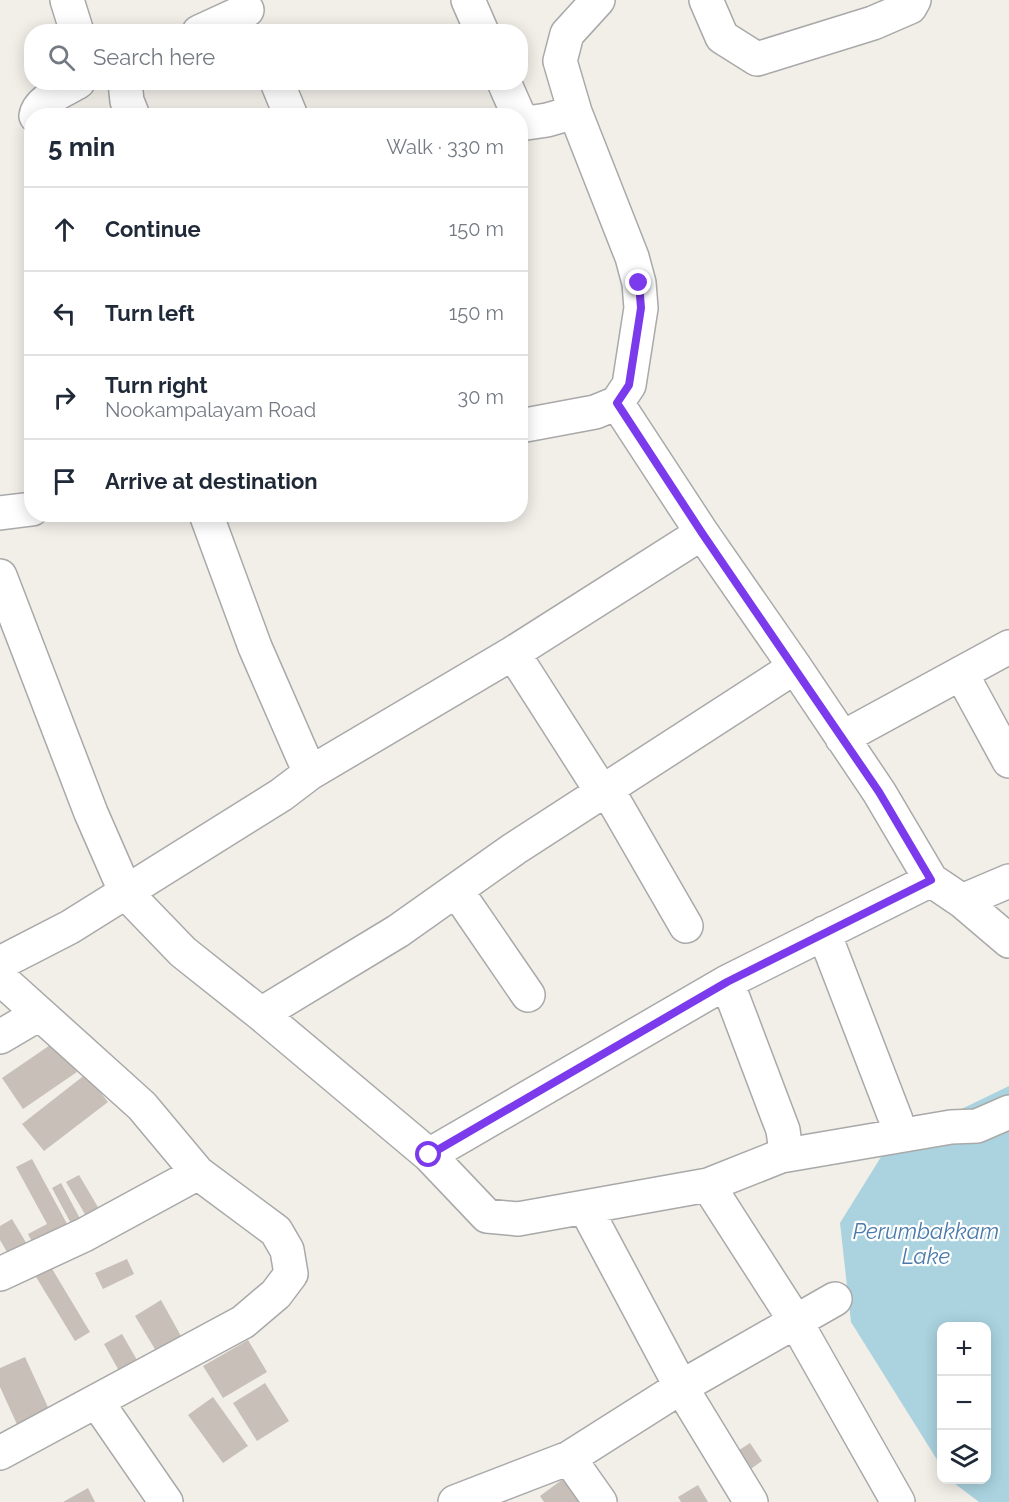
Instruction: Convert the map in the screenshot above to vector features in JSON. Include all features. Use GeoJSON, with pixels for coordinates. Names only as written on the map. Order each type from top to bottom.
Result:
{"type":"FeatureCollection","features":[{"type":"Feature","properties":{"kind":"street"},"geometry":{"type":"LineString","coordinates":[[67,0],[74,24]]}},
{"type":"Feature","properties":{"kind":"street"},"geometry":{"type":"LineString","coordinates":[[468,0],[478,24]]}},
{"type":"Feature","properties":{"kind":"street"},"geometry":{"type":"LineString","coordinates":[[528,425],[595,412],[617,403],[629,385],[641,308],[639,283],[633,257],[575,112],[560,61],[567,34],[598,0]]}},
{"type":"Feature","properties":{"kind":"street"},"geometry":{"type":"LineString","coordinates":[[706,0],[722,37],[757,59],[873,23],[910,7],[914,0]]}},
{"type":"Feature","properties":{"kind":"street"},"geometry":{"type":"LineString","coordinates":[[222,24],[250,14]]}},
{"type":"Feature","properties":{"kind":"street"},"geometry":{"type":"LineString","coordinates":[[38,108],[65,90]]}},
{"type":"Feature","properties":{"kind":"street"},"geometry":{"type":"LineString","coordinates":[[126,90],[130,108]]}},
{"type":"Feature","properties":{"kind":"street"},"geometry":{"type":"LineString","coordinates":[[280,90],[288,108]]}},
{"type":"Feature","properties":{"kind":"street"},"geometry":{"type":"LineString","coordinates":[[507,90],[515,108]]}},
{"type":"Feature","properties":{"kind":"street"},"geometry":{"type":"LineString","coordinates":[[528,120],[547,120],[575,112]]}},
{"type":"Feature","properties":{"kind":"street"},"geometry":{"type":"LineString","coordinates":[[617,403],[702,533],[879,792],[931,880],[962,901],[1009,941]]}},
{"type":"Feature","properties":{"kind":"street"},"geometry":{"type":"LineString","coordinates":[[0,513],[24,511]]}},
{"type":"Feature","properties":{"kind":"street"},"geometry":{"type":"LineString","coordinates":[[209,522],[255,647],[310,774]]}},
{"type":"Feature","properties":{"kind":"street"},"geometry":{"type":"LineString","coordinates":[[0,963],[70,927],[126,893],[281,795],[310,774],[513,654],[702,533]]}},
{"type":"Feature","properties":{"kind":"street"},"geometry":{"type":"LineString","coordinates":[[0,576],[91,813],[126,893],[183,952],[261,1014],[429,1155],[488,1216],[518,1219],[708,1185],[782,1156],[951,1127],[977,1126],[1009,1112]]}},
{"type":"Feature","properties":{"kind":"street"},"geometry":{"type":"LineString","coordinates":[[842,738],[1009,647]]}},
{"type":"Feature","properties":{"kind":"street"},"geometry":{"type":"LineString","coordinates":[[513,654],[604,791],[686,926]]}},
{"type":"Feature","properties":{"kind":"street"},"geometry":{"type":"LineString","coordinates":[[261,1014],[398,931],[514,849],[795,668]]}},
{"type":"Feature","properties":{"kind":"street"},"geometry":{"type":"LineString","coordinates":[[961,673],[1009,761]]}},
{"type":"Feature","properties":{"kind":"street"},"geometry":{"type":"LineString","coordinates":[[429,1155],[727,982],[931,880]]}},
{"type":"Feature","properties":{"kind":"street"},"geometry":{"type":"LineString","coordinates":[[962,901],[1009,881]]}},
{"type":"Feature","properties":{"kind":"street"},"geometry":{"type":"LineString","coordinates":[[456,890],[528,995]]}},
{"type":"Feature","properties":{"kind":"street"},"geometry":{"type":"LineString","coordinates":[[824,933],[896,1120]]}},
{"type":"Feature","properties":{"kind":"street"},"geometry":{"type":"LineString","coordinates":[[0,978],[142,1106],[198,1173],[276,1232],[287,1250],[291,1274],[276,1294],[243,1322],[0,1453]]}},
{"type":"Feature","properties":{"kind":"street"},"geometry":{"type":"LineString","coordinates":[[727,982],[783,1130],[785,1144],[782,1156]]}},
{"type":"Feature","properties":{"kind":"street"},"geometry":{"type":"LineString","coordinates":[[0,1037],[39,1014]]}},
{"type":"Feature","properties":{"kind":"street"},"geometry":{"type":"LineString","coordinates":[[0,1274],[84,1234],[198,1173]]}},
{"type":"Feature","properties":{"kind":"street"},"geometry":{"type":"LineString","coordinates":[[708,1185],[796,1322],[898,1502]]}},
{"type":"Feature","properties":{"kind":"street"},"geometry":{"type":"LineString","coordinates":[[585,1207],[681,1387],[751,1502]]}},
{"type":"Feature","properties":{"kind":"street"},"geometry":{"type":"LineString","coordinates":[[457,1502],[569,1458],[681,1387],[835,1299]]}},
{"type":"Feature","properties":{"kind":"street"},"geometry":{"type":"LineString","coordinates":[[97,1402],[166,1502]]}},
{"type":"Feature","properties":{"kind":"street"},"geometry":{"type":"LineString","coordinates":[[569,1458],[600,1502]]}},
{"type":"Feature","properties":{"kind":"water","name":"Perumbakkam Lake"},"geometry":{"type":"Polygon","coordinates":[[[1009,1086],[1009,1502],[979,1502],[955,1484],[991,1484],[991,1322],[937,1322],[937,1460],[851,1322],[840,1223],[889,1144],[1009,1086]]]}},
{"type":"Feature","properties":{"kind":"building"},"geometry":{"type":"Polygon","coordinates":[[[56,1041],[77,1072],[23,1109],[2,1078],[56,1041]]]}},
{"type":"Feature","properties":{"kind":"building"},"geometry":{"type":"Polygon","coordinates":[[[86,1074],[108,1102],[44,1151],[22,1124],[86,1074]]]}},
{"type":"Feature","properties":{"kind":"building"},"geometry":{"type":"Polygon","coordinates":[[[32,1159],[72,1233],[37,1252],[28,1234],[47,1224],[16,1167],[32,1159]]]}},
{"type":"Feature","properties":{"kind":"building"},"geometry":{"type":"Polygon","coordinates":[[[79,1175],[102,1214],[89,1221],[66,1182],[79,1175]]]}},
{"type":"Feature","properties":{"kind":"building"},"geometry":{"type":"Polygon","coordinates":[[[61,1183],[84,1226],[75,1231],[52,1188],[61,1183]]]}},
{"type":"Feature","properties":{"kind":"building"},"geometry":{"type":"Polygon","coordinates":[[[12,1219],[31,1251],[13,1262],[0,1240],[0,1226],[12,1219]]]}},
{"type":"Feature","properties":{"kind":"building"},"geometry":{"type":"Polygon","coordinates":[[[127,1259],[134,1274],[103,1289],[95,1273],[127,1259]]]}},
{"type":"Feature","properties":{"kind":"building"},"geometry":{"type":"Polygon","coordinates":[[[48,1262],[90,1332],[75,1341],[33,1272],[48,1262]]]}},
{"type":"Feature","properties":{"kind":"building"},"geometry":{"type":"Polygon","coordinates":[[[161,1300],[181,1336],[156,1351],[135,1316],[161,1300]]]}},
{"type":"Feature","properties":{"kind":"building"},"geometry":{"type":"Polygon","coordinates":[[[122,1334],[141,1367],[123,1378],[104,1344],[122,1334]]]}},
{"type":"Feature","properties":{"kind":"building"},"geometry":{"type":"Polygon","coordinates":[[[248,1340],[267,1372],[223,1398],[203,1366],[248,1340]]]}},
{"type":"Feature","properties":{"kind":"building"},"geometry":{"type":"Polygon","coordinates":[[[25,1357],[52,1416],[20,1431],[0,1387],[0,1368],[25,1357]]]}},
{"type":"Feature","properties":{"kind":"building"},"geometry":{"type":"Polygon","coordinates":[[[265,1383],[289,1421],[257,1441],[233,1403],[265,1383]]]}},
{"type":"Feature","properties":{"kind":"building"},"geometry":{"type":"Polygon","coordinates":[[[213,1397],[248,1446],[223,1463],[188,1415],[213,1397]]]}},
{"type":"Feature","properties":{"kind":"building"},"geometry":{"type":"Polygon","coordinates":[[[750,1443],[762,1461],[745,1473],[733,1454],[750,1443]]]}},
{"type":"Feature","properties":{"kind":"building"},"geometry":{"type":"Polygon","coordinates":[[[567,1476],[586,1502],[544,1502],[540,1496],[567,1476]]]}},
{"type":"Feature","properties":{"kind":"building"},"geometry":{"type":"Polygon","coordinates":[[[698,1485],[708,1502],[681,1502],[678,1497],[698,1485]]]}},
{"type":"Feature","properties":{"kind":"building"},"geometry":{"type":"Polygon","coordinates":[[[88,1488],[95,1502],[63,1502],[88,1488]]]}},
{"type":"Feature","properties":{"kind":"route"},"geometry":{"type":"LineString","coordinates":[[429,1155],[727,982],[931,880],[879,792],[702,533],[617,403],[629,385],[641,308],[639,283]]}}]}
